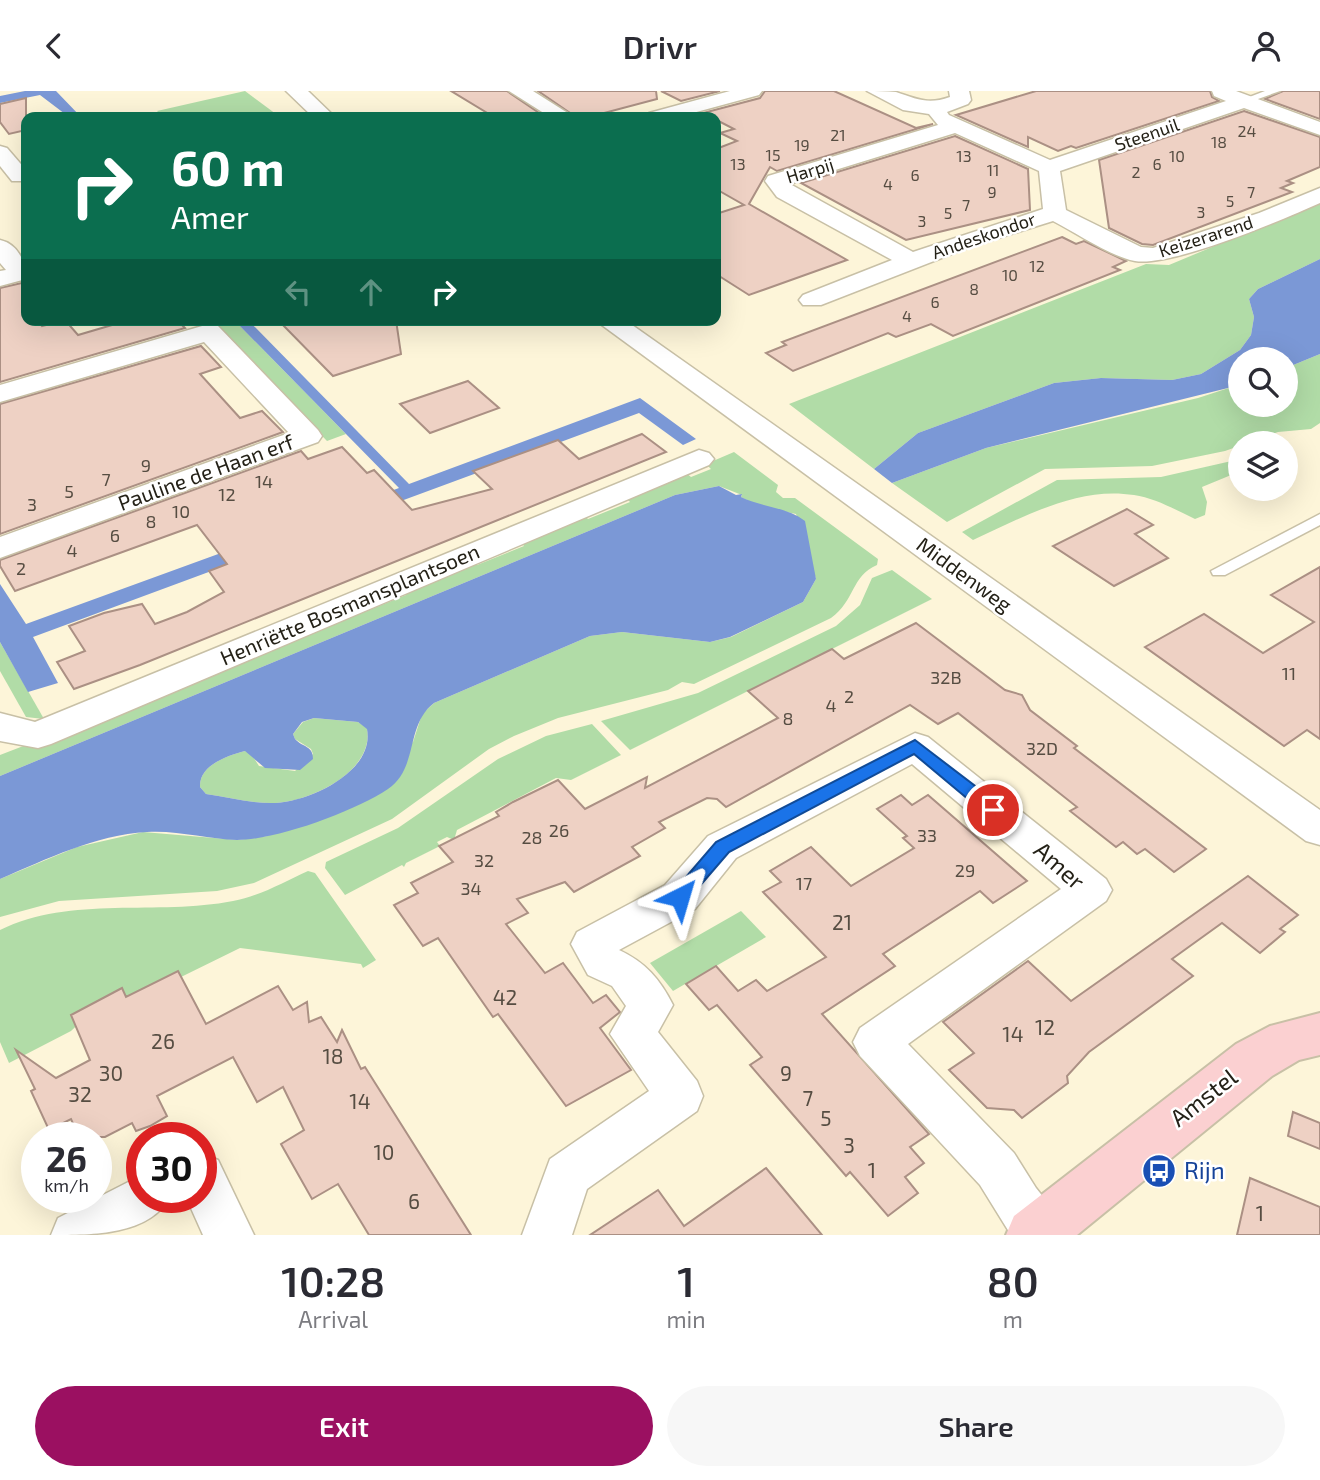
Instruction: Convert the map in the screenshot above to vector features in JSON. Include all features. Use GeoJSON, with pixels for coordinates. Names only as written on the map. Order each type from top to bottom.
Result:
{"type":"FeatureCollection","features":[{"type":"Feature","properties":{"kind":"street"},"geometry":{"type":"LineString","coordinates":[[296,91],[319,112]]}},
{"type":"Feature","properties":{"kind":"street"},"geometry":{"type":"LineString","coordinates":[[519,91],[555,112]]}},
{"type":"Feature","properties":{"kind":"street"},"geometry":{"type":"LineString","coordinates":[[877,91],[910,106],[934,109],[961,100],[959,91],[983,92]]}},
{"type":"Feature","properties":{"kind":"street"},"geometry":{"type":"LineString","coordinates":[[1218,91],[1320,129]]}},
{"type":"Feature","properties":{"kind":"street"},"geometry":{"type":"LineString","coordinates":[[673,112],[738,93]]}},
{"type":"Feature","properties":{"kind":"street","name":"Steenuil"},"geometry":{"type":"LineString","coordinates":[[1049,168],[1244,101]]}},
{"type":"Feature","properties":{"kind":"street"},"geometry":{"type":"LineString","coordinates":[[934,109],[942,119],[955,126],[1049,168]]}},
{"type":"Feature","properties":{"kind":"street","name":"Harpij"},"geometry":{"type":"LineString","coordinates":[[912,261],[785,192],[776,181],[955,126]]}},
{"type":"Feature","properties":{"kind":"street"},"geometry":{"type":"LineString","coordinates":[[0,153],[20,176]]}},
{"type":"Feature","properties":{"kind":"street","name":"Andeskondor"},"geometry":{"type":"LineString","coordinates":[[812,300],[1022,221],[1055,213],[1049,168]]}},
{"type":"Feature","properties":{"kind":"street","name":"Keizerarend"},"geometry":{"type":"LineString","coordinates":[[1055,213],[1136,254],[1155,255],[1266,218],[1320,195]]}},
{"type":"Feature","properties":{"kind":"street"},"geometry":{"type":"LineString","coordinates":[[0,247],[21,273],[0,279]]}},
{"type":"Feature","properties":{"kind":"street","name":"Middenweg"},"geometry":{"type":"LineString","coordinates":[[616,326],[1320,830]]}},
{"type":"Feature","properties":{"kind":"street","name":"Pauline de Haan erf"},"geometry":{"type":"LineString","coordinates":[[0,394],[209,332],[308,436],[0,548]]}},
{"type":"Feature","properties":{"kind":"street","name":"Henriëtte Bosmansplantsoen"},"geometry":{"type":"LineString","coordinates":[[0,726],[2,729],[38,735],[699,459]]}},
{"type":"Feature","properties":{"kind":"street","name":"Amer"},"geometry":{"type":"LineString","coordinates":[[547,1235],[567,1175],[680,1096],[633,1034],[650,1005],[627,973],[603,962],[592,944],[680,897],[722,847],[915,746],[1091,890],[876,1042],[997,1169],[1017,1205],[1038,1234]]}},
{"type":"Feature","properties":{"kind":"street","name":"Amstel"},"geometry":{"type":"LineString","coordinates":[[1038,1234],[1254,1060],[1288,1041],[1320,1034]]}},
{"type":"Feature","properties":{"kind":"street"},"geometry":{"type":"LineString","coordinates":[[76,1235],[126,1207]]}},
{"type":"Feature","properties":{"kind":"street"},"geometry":{"type":"LineString","coordinates":[[217,1210],[229,1235]]}},
{"type":"Feature","properties":{"kind":"lane"},"geometry":{"type":"LineString","coordinates":[[1244,101],[1275,91]]}},
{"type":"Feature","properties":{"kind":"lane"},"geometry":{"type":"LineString","coordinates":[[1219,571],[1320,519]]}},
{"type":"Feature","properties":{"kind":"green space"},"geometry":{"type":"Polygon","coordinates":[[[245,91],[273,112],[158,112],[245,91]]]}},
{"type":"Feature","properties":{"kind":"green space"},"geometry":{"type":"Polygon","coordinates":[[[1320,202],[1320,259],[1258,289],[1249,299],[1254,317],[1251,335],[1242,347],[1228,347],[1228,357],[1201,374],[1172,380],[1101,378],[1054,383],[918,433],[874,469],[789,404],[1146,264],[1169,265],[1320,202]]]}},
{"type":"Feature","properties":{"kind":"green space"},"geometry":{"type":"Polygon","coordinates":[[[216,326],[240,326],[346,434],[327,441],[216,326]]]}},
{"type":"Feature","properties":{"kind":"green space"},"geometry":{"type":"Polygon","coordinates":[[[1320,354],[1320,423],[1311,429],[1228,431],[1228,450],[1152,466],[1045,469],[947,522],[892,483],[986,448],[1198,398],[1228,388],[1228,417],[1298,417],[1298,363],[1320,354]]]}},
{"type":"Feature","properties":{"kind":"green space"},"geometry":{"type":"Polygon","coordinates":[[[734,452],[778,485],[776,492],[783,498],[795,498],[878,559],[877,565],[862,576],[845,604],[831,618],[694,684],[682,682],[668,690],[558,718],[514,736],[489,749],[392,819],[254,883],[217,891],[59,901],[0,917],[0,879],[77,847],[143,832],[238,840],[268,836],[413,742],[422,714],[434,703],[590,636],[622,632],[710,642],[731,637],[803,602],[816,579],[796,514],[758,506],[741,497],[742,495],[719,486],[675,495],[0,776],[0,755],[280,647],[352,610],[357,615],[406,595],[402,590],[472,561],[477,565],[524,546],[520,541],[584,515],[588,519],[630,502],[626,498],[686,473],[691,477],[711,469],[706,464],[734,452]]]}},
{"type":"Feature","properties":{"kind":"green space"},"geometry":{"type":"Polygon","coordinates":[[[1228,462],[1228,476],[1202,487],[1207,502],[1205,515],[1195,519],[1150,499],[1113,493],[1051,505],[973,540],[962,532],[1057,480],[1161,477],[1228,462]]]}},
{"type":"Feature","properties":{"kind":"green space"},"geometry":{"type":"Polygon","coordinates":[[[892,570],[932,599],[630,750],[601,721],[698,693],[836,626],[860,605],[872,578],[892,570]]]}},
{"type":"Feature","properties":{"kind":"green space"},"geometry":{"type":"Polygon","coordinates":[[[0,642],[44,719],[26,717],[0,671],[0,642]]]}},
{"type":"Feature","properties":{"kind":"green space"},"geometry":{"type":"Polygon","coordinates":[[[314,718],[358,722],[367,728],[367,743],[361,758],[338,781],[306,796],[276,803],[206,794],[200,787],[201,779],[209,767],[245,751],[250,752],[259,766],[295,771],[313,754],[311,749],[295,739],[293,734],[303,722],[314,718]]]}},
{"type":"Feature","properties":{"kind":"green space"},"geometry":{"type":"Polygon","coordinates":[[[592,724],[621,755],[571,780],[556,778],[457,830],[454,840],[447,837],[437,842],[440,846],[406,863],[404,867],[402,865],[345,895],[325,868],[326,862],[398,828],[498,759],[546,736],[592,724]]]}},
{"type":"Feature","properties":{"kind":"green space"},"geometry":{"type":"Polygon","coordinates":[[[308,871],[315,873],[376,960],[363,968],[361,964],[240,948],[181,977],[126,997],[122,989],[110,994],[71,1031],[9,1063],[0,1042],[0,930],[28,919],[85,909],[175,907],[233,901],[262,892],[308,871]]]}},
{"type":"Feature","properties":{"kind":"green space"},"geometry":{"type":"Polygon","coordinates":[[[741,911],[766,937],[673,991],[650,963],[741,911]]]}},
{"type":"Feature","properties":{"kind":"water"},"geometry":{"type":"Polygon","coordinates":[[[25,91],[56,91],[76,112],[62,112],[40,95],[0,103],[0,96],[25,91]]]}},
{"type":"Feature","properties":{"kind":"water"},"geometry":{"type":"Polygon","coordinates":[[[1320,259],[1320,354],[1298,363],[1298,347],[1242,347],[1251,335],[1254,317],[1249,299],[1258,289],[1320,259]]]}},
{"type":"Feature","properties":{"kind":"water"},"geometry":{"type":"Polygon","coordinates":[[[240,326],[254,326],[409,484],[640,398],[696,439],[683,445],[639,413],[33,637],[58,683],[28,692],[0,642],[0,584],[26,624],[399,488],[240,326]]]}},
{"type":"Feature","properties":{"kind":"water"},"geometry":{"type":"Polygon","coordinates":[[[1228,357],[1228,388],[986,448],[892,483],[874,469],[918,433],[1054,383],[1101,378],[1172,380],[1201,374],[1228,357]]]}},
{"type":"Feature","properties":{"kind":"water"},"geometry":{"type":"Polygon","coordinates":[[[719,486],[805,521],[816,579],[803,602],[730,637],[710,642],[622,632],[590,636],[434,703],[419,723],[409,758],[398,780],[374,798],[315,823],[273,835],[237,840],[170,832],[128,834],[72,849],[0,879],[0,776],[675,495],[719,486]],[[314,718],[302,722],[293,734],[298,742],[311,751],[313,759],[300,770],[265,768],[245,751],[209,767],[201,779],[200,787],[206,794],[259,802],[276,803],[306,797],[338,781],[361,758],[367,744],[367,729],[358,722],[314,718]]]}},
{"type":"Feature","properties":{"kind":"building"},"geometry":{"type":"Polygon","coordinates":[[[451,91],[507,91],[538,112],[486,112],[451,91]]]}},
{"type":"Feature","properties":{"kind":"building"},"geometry":{"type":"Polygon","coordinates":[[[538,91],[656,91],[657,99],[608,112],[569,112],[538,91]]]}},
{"type":"Feature","properties":{"kind":"building"},"geometry":{"type":"Polygon","coordinates":[[[661,91],[720,91],[681,101],[661,91]]]}},
{"type":"Feature","properties":{"kind":"building"},"geometry":{"type":"Polygon","coordinates":[[[765,91],[834,91],[916,128],[933,124],[777,171],[770,167],[749,204],[847,260],[749,295],[721,277],[721,212],[744,205],[721,192],[721,147],[737,141],[721,133],[734,129],[721,122],[721,112],[707,112],[760,98],[765,91]]]}},
{"type":"Feature","properties":{"kind":"building"},"geometry":{"type":"Polygon","coordinates":[[[1036,91],[1210,91],[1212,97],[1219,101],[1076,148],[1071,146],[1058,151],[1028,137],[1028,147],[956,115],[1036,91]]]}},
{"type":"Feature","properties":{"kind":"building"},"geometry":{"type":"Polygon","coordinates":[[[1283,91],[1320,91],[1320,119],[1265,99],[1283,91]]]}},
{"type":"Feature","properties":{"kind":"building"},"geometry":{"type":"Polygon","coordinates":[[[26,98],[26,112],[21,112],[21,131],[9,134],[0,122],[0,104],[26,98]]]}},
{"type":"Feature","properties":{"kind":"building"},"geometry":{"type":"Polygon","coordinates":[[[1244,111],[1320,137],[1320,167],[1287,181],[1293,183],[1281,188],[1292,192],[1153,245],[1142,244],[1109,228],[1099,160],[1244,111]]]}},
{"type":"Feature","properties":{"kind":"building"},"geometry":{"type":"Polygon","coordinates":[[[955,136],[1028,169],[1030,210],[906,240],[801,183],[955,136]]]}},
{"type":"Feature","properties":{"kind":"building"},"geometry":{"type":"Polygon","coordinates":[[[1062,237],[1076,244],[1084,241],[1126,261],[1113,267],[1120,270],[953,336],[931,324],[896,337],[888,333],[793,371],[766,353],[786,345],[782,342],[1062,237]]]}},
{"type":"Feature","properties":{"kind":"building"},"geometry":{"type":"Polygon","coordinates":[[[21,283],[21,326],[70,326],[78,335],[109,326],[185,328],[0,382],[0,288],[21,283]]]}},
{"type":"Feature","properties":{"kind":"building"},"geometry":{"type":"Polygon","coordinates":[[[284,326],[397,326],[401,354],[333,376],[284,326]]]}},
{"type":"Feature","properties":{"kind":"building"},"geometry":{"type":"Polygon","coordinates":[[[201,346],[221,367],[200,374],[240,418],[262,411],[283,432],[0,534],[0,404],[201,346]]]}},
{"type":"Feature","properties":{"kind":"building"},"geometry":{"type":"Polygon","coordinates":[[[468,381],[499,408],[430,433],[400,404],[468,381]]]}},
{"type":"Feature","properties":{"kind":"building"},"geometry":{"type":"Polygon","coordinates":[[[642,434],[666,452],[140,665],[74,689],[57,662],[85,651],[69,626],[104,613],[142,604],[155,624],[187,612],[224,592],[209,571],[227,564],[197,525],[15,591],[0,566],[0,560],[301,451],[308,459],[342,447],[367,473],[374,470],[412,510],[492,489],[473,471],[558,440],[579,459],[642,434]]]}},
{"type":"Feature","properties":{"kind":"building"},"geometry":{"type":"Polygon","coordinates":[[[1127,509],[1153,525],[1135,534],[1168,558],[1114,586],[1053,546],[1127,509]]]}},
{"type":"Feature","properties":{"kind":"building"},"geometry":{"type":"Polygon","coordinates":[[[1320,567],[1320,739],[1307,730],[1284,746],[1145,647],[1204,614],[1263,653],[1314,622],[1271,595],[1320,567]]]}},
{"type":"Feature","properties":{"kind":"building"},"geometry":{"type":"Polygon","coordinates":[[[916,623],[1005,690],[1022,695],[1030,710],[1077,746],[1074,748],[1206,849],[1174,872],[1145,849],[1137,854],[1123,842],[1116,847],[1070,811],[1077,807],[958,713],[938,724],[910,705],[726,807],[717,799],[707,798],[659,822],[665,828],[632,847],[640,856],[574,892],[565,882],[517,899],[528,913],[506,924],[545,973],[563,963],[593,1003],[606,995],[620,1012],[600,1028],[631,1070],[566,1106],[498,1014],[493,1017],[438,938],[423,946],[394,905],[418,893],[411,883],[453,862],[439,846],[499,816],[496,812],[513,802],[558,780],[585,809],[647,777],[645,788],[778,718],[748,691],[832,649],[844,659],[916,623]]]}},
{"type":"Feature","properties":{"kind":"building"},"geometry":{"type":"Polygon","coordinates":[[[901,795],[912,805],[928,795],[1027,881],[993,903],[980,891],[883,954],[895,966],[822,1014],[929,1134],[910,1147],[924,1163],[905,1177],[918,1193],[888,1216],[850,1172],[846,1176],[750,1065],[762,1057],[717,1005],[709,1010],[686,984],[716,966],[738,991],[756,980],[767,991],[826,957],[763,892],[781,882],[770,871],[811,847],[851,886],[914,848],[903,838],[907,836],[877,809],[901,795]]]}},
{"type":"Feature","properties":{"kind":"building"},"geometry":{"type":"Polygon","coordinates":[[[1248,876],[1298,915],[1280,929],[1285,932],[1260,953],[1222,923],[1172,959],[1193,976],[1089,1052],[1067,1076],[1068,1083],[1022,1118],[1014,1110],[987,1108],[949,1070],[974,1053],[943,1022],[1028,961],[1071,1001],[1248,876]]]}},
{"type":"Feature","properties":{"kind":"building"},"geometry":{"type":"Polygon","coordinates":[[[178,971],[206,1024],[278,986],[293,1010],[307,1002],[309,1022],[321,1017],[337,1042],[342,1030],[361,1069],[365,1067],[471,1235],[369,1235],[338,1184],[312,1199],[281,1144],[304,1130],[283,1087],[257,1102],[233,1057],[157,1096],[167,1116],[157,1122],[126,1122],[126,1126],[112,1133],[112,1122],[72,1122],[71,1119],[65,1122],[45,1122],[31,1091],[35,1089],[16,1050],[56,1078],[90,1060],[71,1015],[122,988],[126,997],[178,971]]]}},
{"type":"Feature","properties":{"kind":"building"},"geometry":{"type":"Polygon","coordinates":[[[1293,1112],[1320,1123],[1320,1149],[1288,1136],[1293,1112]]]}},
{"type":"Feature","properties":{"kind":"building"},"geometry":{"type":"Polygon","coordinates":[[[766,1168],[822,1235],[590,1235],[658,1190],[684,1226],[766,1168]]]}},
{"type":"Feature","properties":{"kind":"building"},"geometry":{"type":"Polygon","coordinates":[[[1250,1178],[1320,1207],[1320,1235],[1237,1235],[1250,1178]]]}},
{"type":"Feature","properties":{"kind":"place","name":"Rijn"},"geometry":{"type":"Point","coordinates":[1159,1171]}},
{"type":"Feature","properties":{"kind":"route"},"geometry":{"type":"LineString","coordinates":[[680,897],[722,847],[915,746],[993,810]]}}]}
